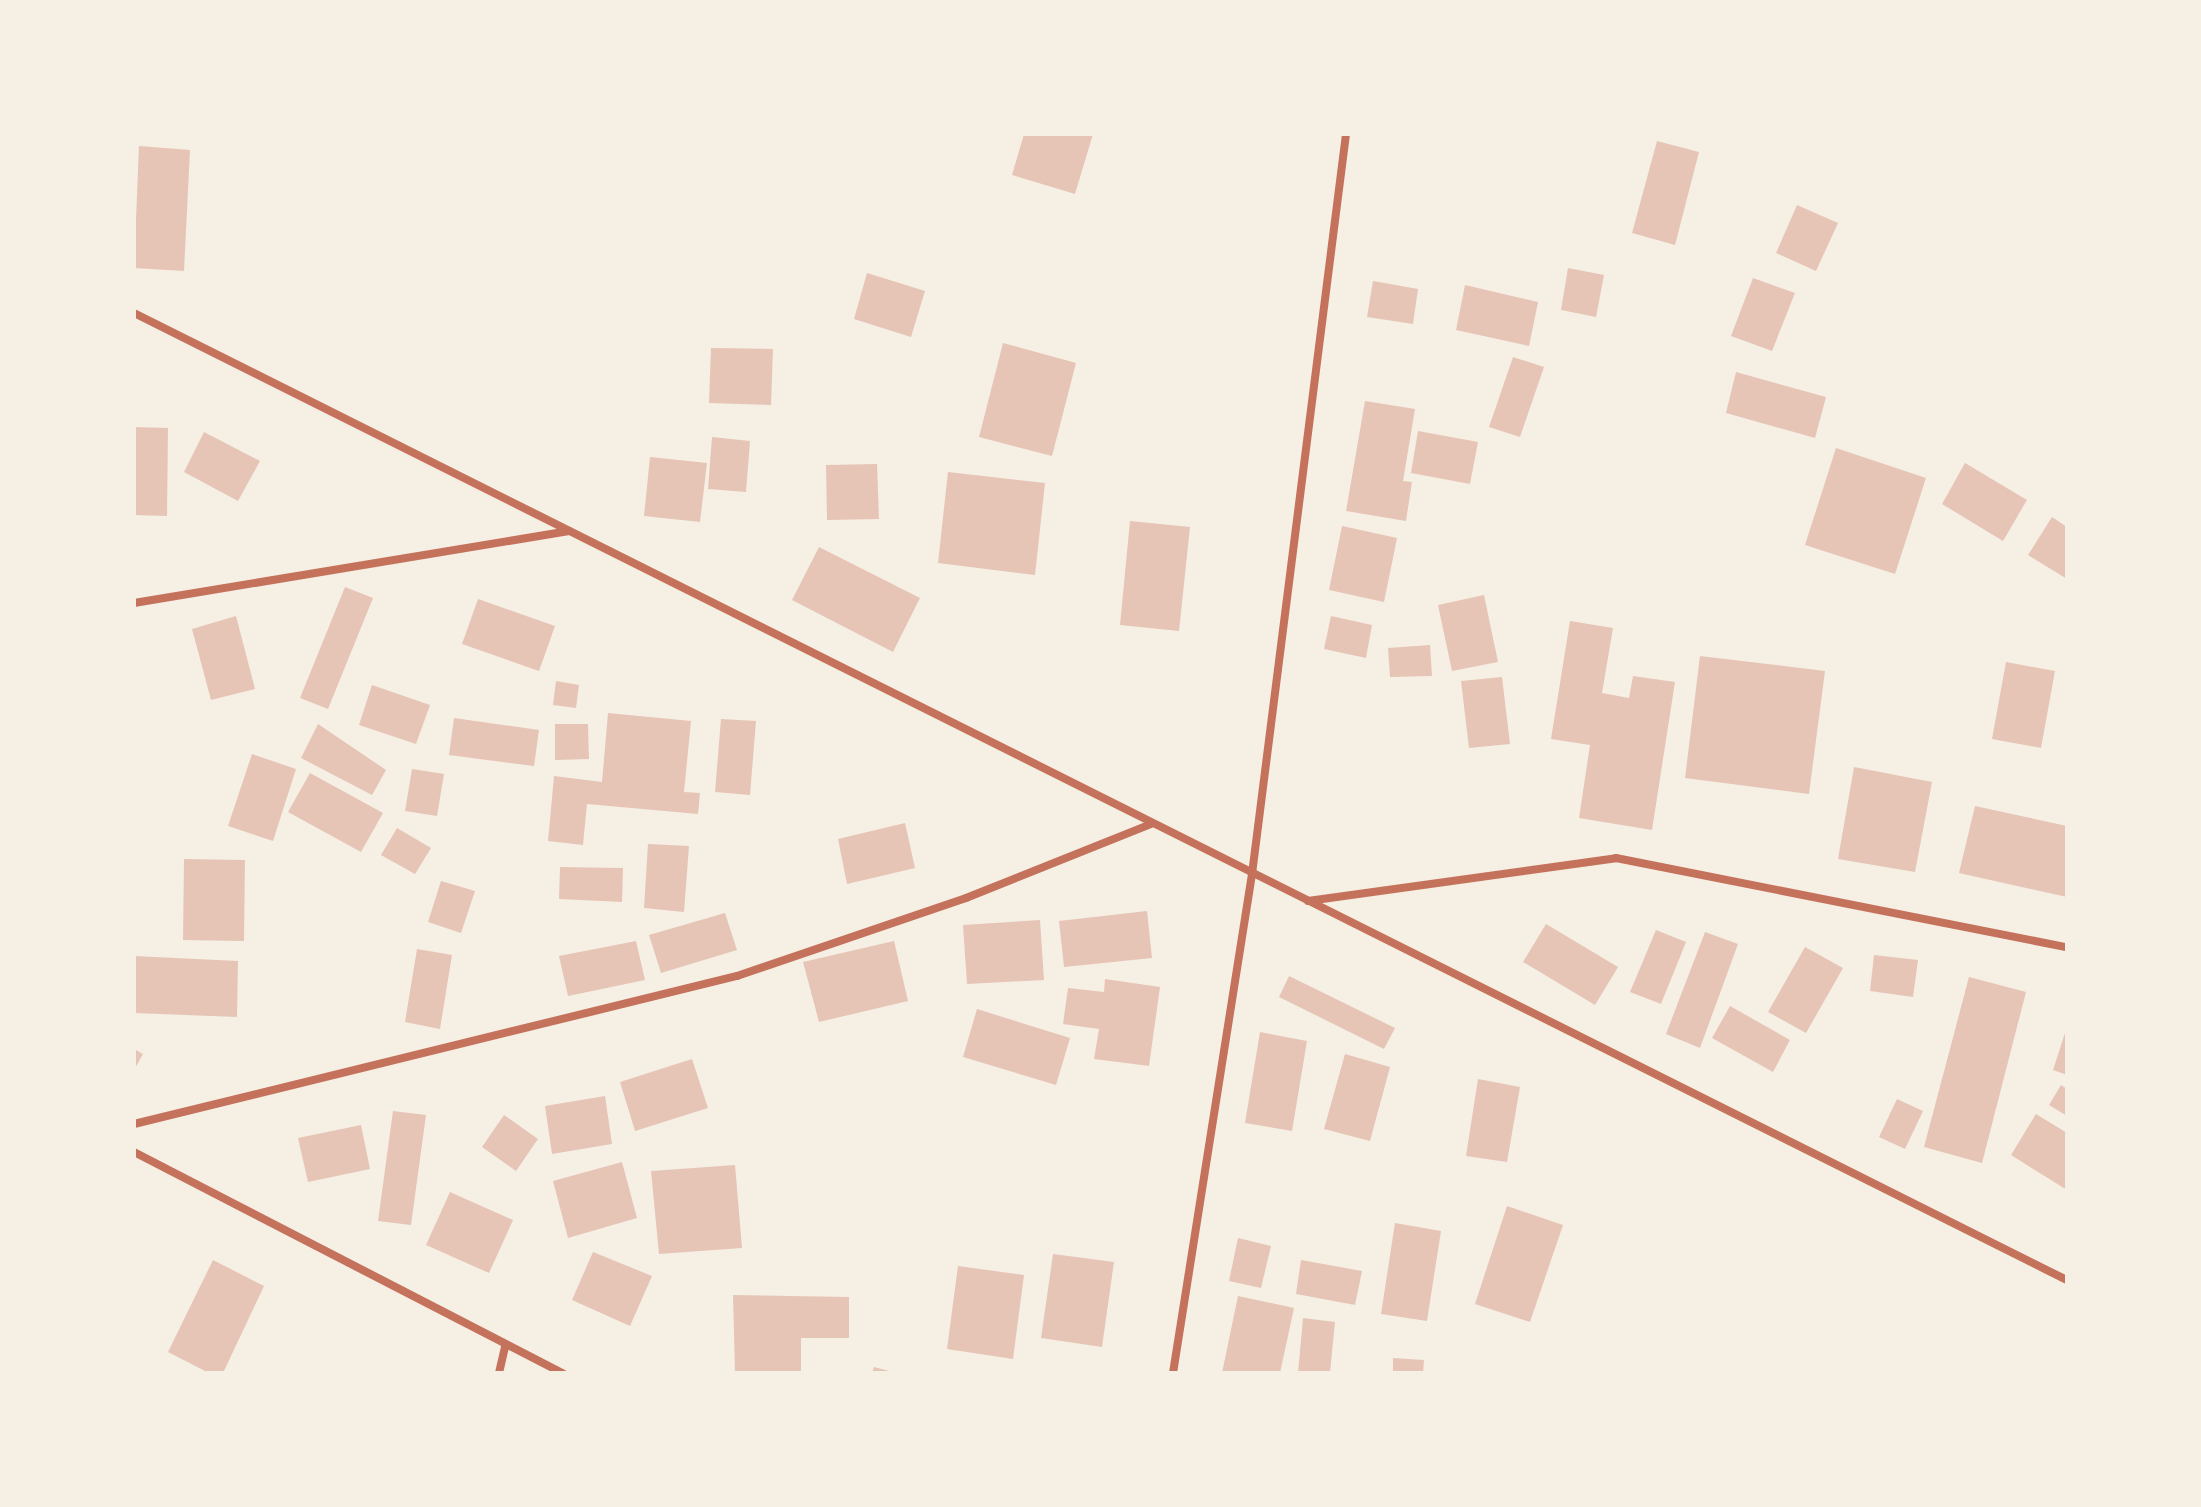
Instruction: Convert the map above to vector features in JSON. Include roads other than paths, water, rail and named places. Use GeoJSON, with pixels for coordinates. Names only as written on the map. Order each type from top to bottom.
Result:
{"type":"FeatureCollection","features":[{"type":"Feature","properties":{"kind":"street"},"geometry":{"type":"LineString","coordinates":[[1173,1373],[1252,874],[1346,134]]}},
{"type":"Feature","properties":{"kind":"street"},"geometry":{"type":"LineString","coordinates":[[134,313],[2067,1280]]}},
{"type":"Feature","properties":{"kind":"street"},"geometry":{"type":"LineString","coordinates":[[134,603],[570,531]]}},
{"type":"Feature","properties":{"kind":"street"},"geometry":{"type":"LineString","coordinates":[[134,1124],[737,976],[966,898],[1151,824]]}},
{"type":"Feature","properties":{"kind":"street"},"geometry":{"type":"LineString","coordinates":[[1308,901],[1616,858],[2067,947]]}},
{"type":"Feature","properties":{"kind":"street"},"geometry":{"type":"LineString","coordinates":[[134,1152],[505,1346],[563,1373]]}},
{"type":"Feature","properties":{"kind":"street"},"geometry":{"type":"LineString","coordinates":[[499,1373],[505,1346]]}}]}
